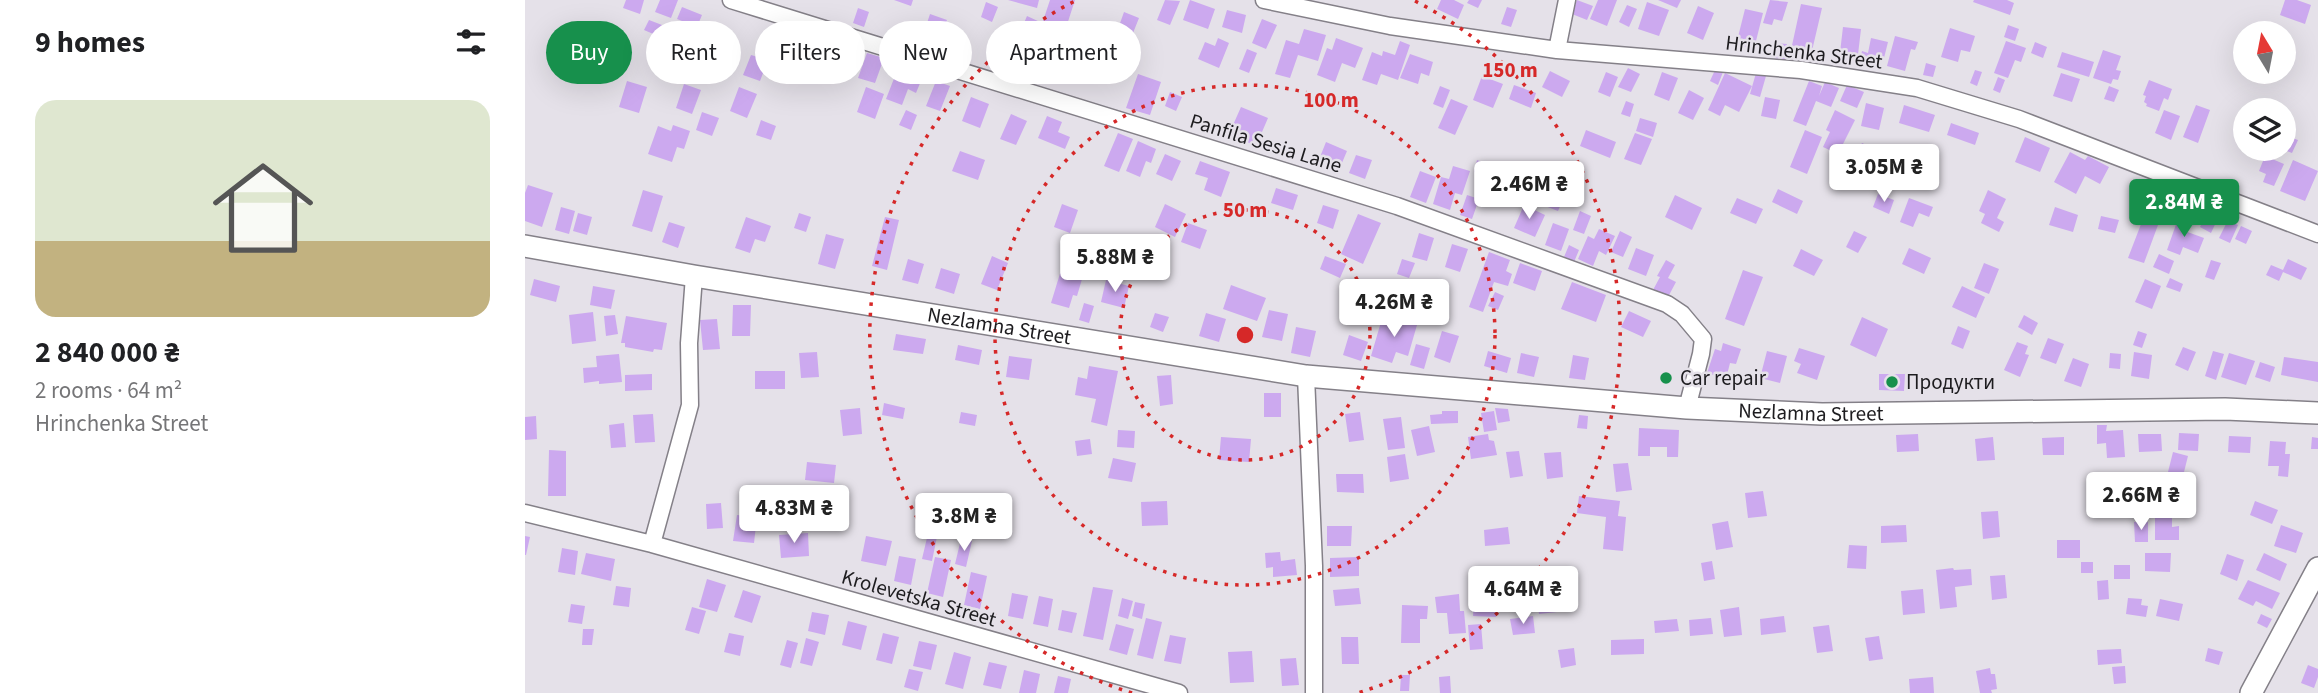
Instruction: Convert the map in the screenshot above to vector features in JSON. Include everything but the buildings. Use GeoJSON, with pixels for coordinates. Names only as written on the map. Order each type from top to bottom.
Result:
{"type":"FeatureCollection","features":[{"type":"Feature","properties":{"kind":"street","name":"Panfila Sesia Lane"},"geometry":{"type":"LineString","coordinates":[[731,0],[1397,206],[1667,304],[1682,314],[1703,339],[1702,354],[1688,408]]}},
{"type":"Feature","properties":{"kind":"street","name":"Hrinchenka Street"},"geometry":{"type":"LineString","coordinates":[[1264,0],[1390,26],[1557,50],[1801,70],[1917,88],[2019,119],[2318,234]]}},
{"type":"Feature","properties":{"kind":"street"},"geometry":{"type":"LineString","coordinates":[[1557,50],[1567,0]]}},
{"type":"Feature","properties":{"kind":"street","name":"Nezlamna Street"},"geometry":{"type":"LineString","coordinates":[[525,246],[1306,376],[1688,408],[1822,414],[2225,409],[2318,413]]}},
{"type":"Feature","properties":{"kind":"street"},"geometry":{"type":"LineString","coordinates":[[652,544],[689,405],[689,343],[694,276]]}},
{"type":"Feature","properties":{"kind":"street"},"geometry":{"type":"LineString","coordinates":[[1306,376],[1314,566],[1314,693]]}},
{"type":"Feature","properties":{"kind":"street","name":"Krolevetska Street"},"geometry":{"type":"LineString","coordinates":[[525,513],[652,544],[1179,693]]}},
{"type":"Feature","properties":{"kind":"street"},"geometry":{"type":"LineString","coordinates":[[2251,693],[2318,568]]}},
{"type":"Feature","properties":{"kind":"place","name":"Car repair"},"geometry":{"type":"Point","coordinates":[1666,378]}},
{"type":"Feature","properties":{"kind":"place","name":"Продукти"},"geometry":{"type":"Point","coordinates":[1892,382]}}]}
